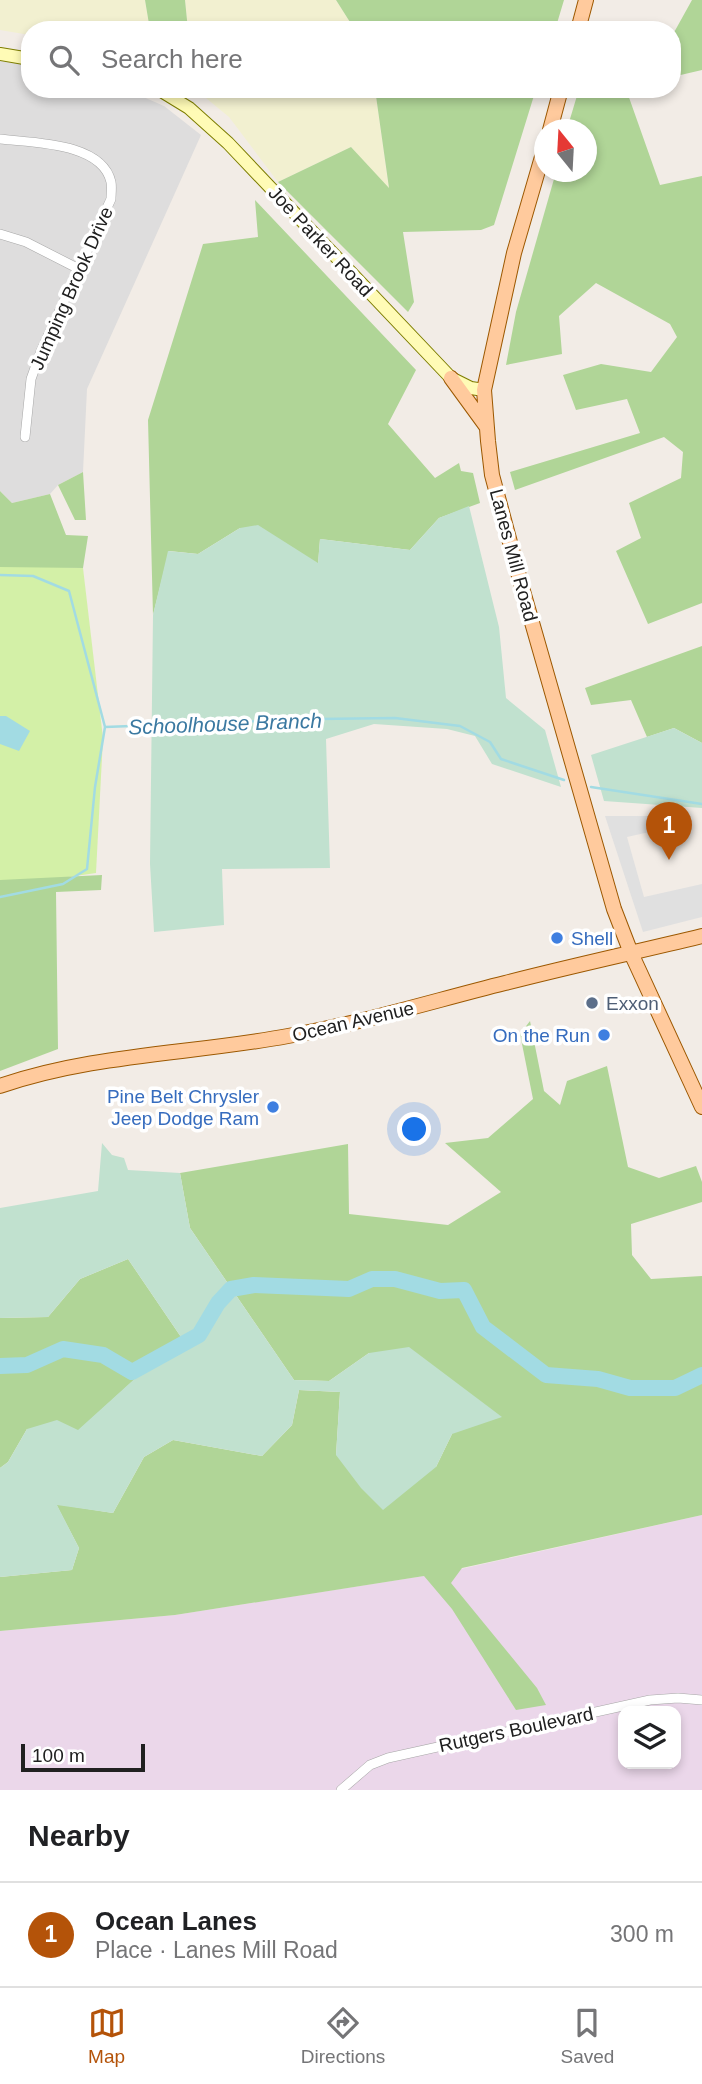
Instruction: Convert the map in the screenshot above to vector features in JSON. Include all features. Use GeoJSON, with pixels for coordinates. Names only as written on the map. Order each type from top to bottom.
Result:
{"type":"FeatureCollection","features":[{"type":"Feature","properties":{"kind":"main road"},"geometry":{"type":"LineString","coordinates":[[580,21],[586,0]]}},
{"type":"Feature","properties":{"kind":"main road"},"geometry":{"type":"LineString","coordinates":[[553,119],[559,98]]}},
{"type":"Feature","properties":{"kind":"main road","name":"Lanes Mill Road"},"geometry":{"type":"LineString","coordinates":[[535,182],[514,253],[484,390],[492,475],[614,909],[631,953],[702,1107]]}},
{"type":"Feature","properties":{"kind":"main road"},"geometry":{"type":"LineString","coordinates":[[451,378],[486,426]]}},
{"type":"Feature","properties":{"kind":"main road","name":"Ocean Avenue"},"geometry":{"type":"LineString","coordinates":[[0,1086],[40,1073],[94,1062],[262,1041],[328,1029],[702,936]]}},
{"type":"Feature","properties":{"kind":"street"},"geometry":{"type":"LineString","coordinates":[[0,54],[21,58]]}},
{"type":"Feature","properties":{"kind":"street","name":"Joe Parker Road"},"geometry":{"type":"LineString","coordinates":[[173,98],[189,108],[229,143],[451,378],[471,388],[484,390]]}},
{"type":"Feature","properties":{"kind":"street","name":"Jumping Brook Drive"},"geometry":{"type":"LineString","coordinates":[[0,139],[75,149],[95,158],[105,169],[111,182],[111,199],[41,351],[31,379],[25,437]]}},
{"type":"Feature","properties":{"kind":"street"},"geometry":{"type":"LineString","coordinates":[[0,234],[26,242],[79,269]]}},
{"type":"Feature","properties":{"kind":"street","name":"Rutgers Boulevard"},"geometry":{"type":"LineString","coordinates":[[341,1790],[370,1766],[388,1758],[650,1700],[702,1700]]}},
{"type":"Feature","properties":{"kind":"shaded area"},"geometry":{"type":"Polygon","coordinates":[[[0,0],[145,0],[148,21],[21,21],[21,34],[0,30],[0,0]]]}},
{"type":"Feature","properties":{"kind":"shaded area"},"geometry":{"type":"Polygon","coordinates":[[[185,0],[336,0],[349,21],[187,21],[185,0]]]}},
{"type":"Feature","properties":{"kind":"shaded area"},"geometry":{"type":"Polygon","coordinates":[[[0,61],[21,64],[21,98],[146,98],[164,106],[201,135],[87,389],[83,472],[58,485],[50,494],[12,503],[0,491],[0,61]]]}},
{"type":"Feature","properties":{"kind":"shaded area"},"geometry":{"type":"Polygon","coordinates":[[[206,98],[376,98],[389,189],[351,147],[278,182],[229,117],[206,98]]]}},
{"type":"Feature","properties":{"kind":"shaded area"},"geometry":{"type":"Polygon","coordinates":[[[605,816],[660,816],[663,829],[627,837],[644,897],[702,884],[702,917],[643,932],[605,816]]]}},
{"type":"Feature","properties":{"kind":"shaded area"},"geometry":{"type":"Polygon","coordinates":[[[702,1515],[702,1790],[0,1790],[0,1631],[175,1615],[443,1573],[702,1515]]]}},
{"type":"Feature","properties":{"kind":"green space"},"geometry":{"type":"Polygon","coordinates":[[[145,0],[185,0],[187,21],[148,21],[145,0]]]}},
{"type":"Feature","properties":{"kind":"green space"},"geometry":{"type":"Polygon","coordinates":[[[336,0],[564,0],[558,21],[349,21],[336,0]]]}},
{"type":"Feature","properties":{"kind":"green space"},"geometry":{"type":"Polygon","coordinates":[[[692,0],[702,0],[702,70],[681,75],[681,21],[692,0]]]}},
{"type":"Feature","properties":{"kind":"green space"},"geometry":{"type":"Polygon","coordinates":[[[376,98],[533,98],[494,225],[481,230],[403,232],[414,302],[408,312],[278,182],[351,147],[389,188],[376,98]]]}},
{"type":"Feature","properties":{"kind":"green space"},"geometry":{"type":"Polygon","coordinates":[[[576,98],[629,98],[660,185],[702,176],[702,603],[648,624],[616,551],[641,538],[629,503],[681,478],[683,452],[664,437],[515,490],[510,472],[640,433],[627,399],[576,410],[563,375],[601,364],[651,372],[677,337],[670,324],[596,283],[559,316],[562,354],[506,365],[516,312],[553,182],[597,182],[597,119],[570,119],[576,98]]]}},
{"type":"Feature","properties":{"kind":"green space"},"geometry":{"type":"Polygon","coordinates":[[[255,200],[416,370],[388,424],[435,478],[459,463],[461,471],[473,473],[480,503],[439,518],[410,550],[320,539],[318,564],[240,528],[198,554],[169,551],[153,615],[148,420],[203,244],[258,237],[255,200]]]}},
{"type":"Feature","properties":{"kind":"green space"},"geometry":{"type":"Polygon","coordinates":[[[83,472],[86,520],[75,520],[58,485],[83,472]]]}},
{"type":"Feature","properties":{"kind":"green space"},"geometry":{"type":"Polygon","coordinates":[[[0,491],[12,503],[50,494],[66,535],[88,536],[83,568],[0,567],[0,491]]]}},
{"type":"Feature","properties":{"kind":"green space"},"geometry":{"type":"Polygon","coordinates":[[[469,506],[499,627],[506,698],[545,730],[561,787],[492,764],[475,736],[447,729],[374,724],[326,739],[330,868],[222,869],[224,925],[154,932],[150,864],[153,615],[168,551],[198,554],[240,528],[258,525],[318,563],[320,539],[410,550],[439,518],[469,506]]]}},
{"type":"Feature","properties":{"kind":"green space"},"geometry":{"type":"Polygon","coordinates":[[[0,564],[83,568],[103,738],[96,873],[0,887],[0,564]]]}},
{"type":"Feature","properties":{"kind":"green space"},"geometry":{"type":"Polygon","coordinates":[[[702,646],[702,743],[674,728],[647,737],[631,700],[591,705],[585,688],[702,646]]]}},
{"type":"Feature","properties":{"kind":"green space"},"geometry":{"type":"Polygon","coordinates":[[[674,728],[702,743],[702,808],[604,801],[591,755],[674,728]]]}},
{"type":"Feature","properties":{"kind":"green space"},"geometry":{"type":"Polygon","coordinates":[[[102,875],[101,890],[56,892],[58,1049],[0,1071],[0,880],[102,875]]]}},
{"type":"Feature","properties":{"kind":"green space"},"geometry":{"type":"Polygon","coordinates":[[[530,1021],[544,1091],[560,1105],[567,1081],[607,1066],[628,1167],[659,1178],[696,1166],[702,1182],[702,1202],[631,1224],[632,1255],[651,1279],[702,1276],[702,1515],[462,1568],[451,1583],[537,1688],[546,1705],[516,1710],[452,1609],[424,1576],[175,1615],[0,1631],[0,1577],[72,1570],[79,1548],[56,1504],[113,1513],[144,1457],[173,1440],[262,1456],[292,1425],[299,1390],[340,1392],[336,1455],[436,1467],[452,1434],[369,1353],[329,1381],[294,1380],[190,1228],[180,1173],[348,1144],[349,1214],[448,1225],[501,1192],[445,1143],[488,1138],[533,1099],[520,1034],[530,1021]]]}},
{"type":"Feature","properties":{"kind":"green space"},"geometry":{"type":"Polygon","coordinates":[[[102,1143],[112,1155],[124,1158],[128,1170],[180,1173],[190,1228],[294,1380],[329,1381],[369,1353],[409,1347],[502,1417],[452,1434],[436,1467],[383,1510],[361,1488],[336,1455],[340,1392],[299,1390],[292,1425],[262,1456],[173,1440],[144,1457],[113,1513],[57,1505],[79,1548],[72,1570],[0,1577],[0,1468],[8,1462],[27,1429],[57,1420],[78,1430],[181,1337],[128,1259],[80,1279],[48,1317],[0,1318],[0,1208],[98,1191],[102,1143]]]}},
{"type":"Feature","properties":{"kind":"green space"},"geometry":{"type":"Polygon","coordinates":[[[128,1259],[181,1337],[78,1431],[27,1429],[8,1462],[0,1468],[0,1318],[48,1317],[80,1279],[128,1259]]]}},
{"type":"Feature","properties":{"kind":"water"},"geometry":{"type":"Polygon","coordinates":[[[0,716],[6,716],[30,731],[19,751],[0,744],[0,716]]]}},
{"type":"Feature","properties":{"kind":"waterway"},"geometry":{"type":"LineString","coordinates":[[0,575],[33,576],[69,591],[105,727]]}},
{"type":"Feature","properties":{"kind":"waterway","name":"Schoolhouse Branch"},"geometry":{"type":"LineString","coordinates":[[0,897],[63,884],[87,869],[95,787],[105,727],[395,718],[460,726],[490,742],[501,759],[564,780]]}},
{"type":"Feature","properties":{"kind":"waterway","name":"Schoolhouse Branch"},"geometry":{"type":"LineString","coordinates":[[591,787],[702,804]]}},
{"type":"Feature","properties":{"kind":"waterway"},"geometry":{"type":"LineString","coordinates":[[0,1366],[27,1365],[63,1349],[103,1355],[132,1372],[199,1335],[218,1303],[231,1289],[254,1285],[349,1289],[372,1279],[395,1279],[440,1291],[464,1290],[483,1327],[546,1375],[598,1379],[630,1388],[675,1388],[702,1375]]}},
{"type":"Feature","properties":{"kind":"place","name":"Ocean Lanes"},"geometry":{"type":"Point","coordinates":[669,860]}},
{"type":"Feature","properties":{"kind":"place","name":"Shell"},"geometry":{"type":"Point","coordinates":[557,938]}},
{"type":"Feature","properties":{"kind":"place","name":"Exxon"},"geometry":{"type":"Point","coordinates":[592,1003]}},
{"type":"Feature","properties":{"kind":"place","name":"On the Run"},"geometry":{"type":"Point","coordinates":[604,1035]}},
{"type":"Feature","properties":{"kind":"place","name":"Pine Belt Chrysler Jeep Dodge Ram"},"geometry":{"type":"Point","coordinates":[273,1107]}}]}
